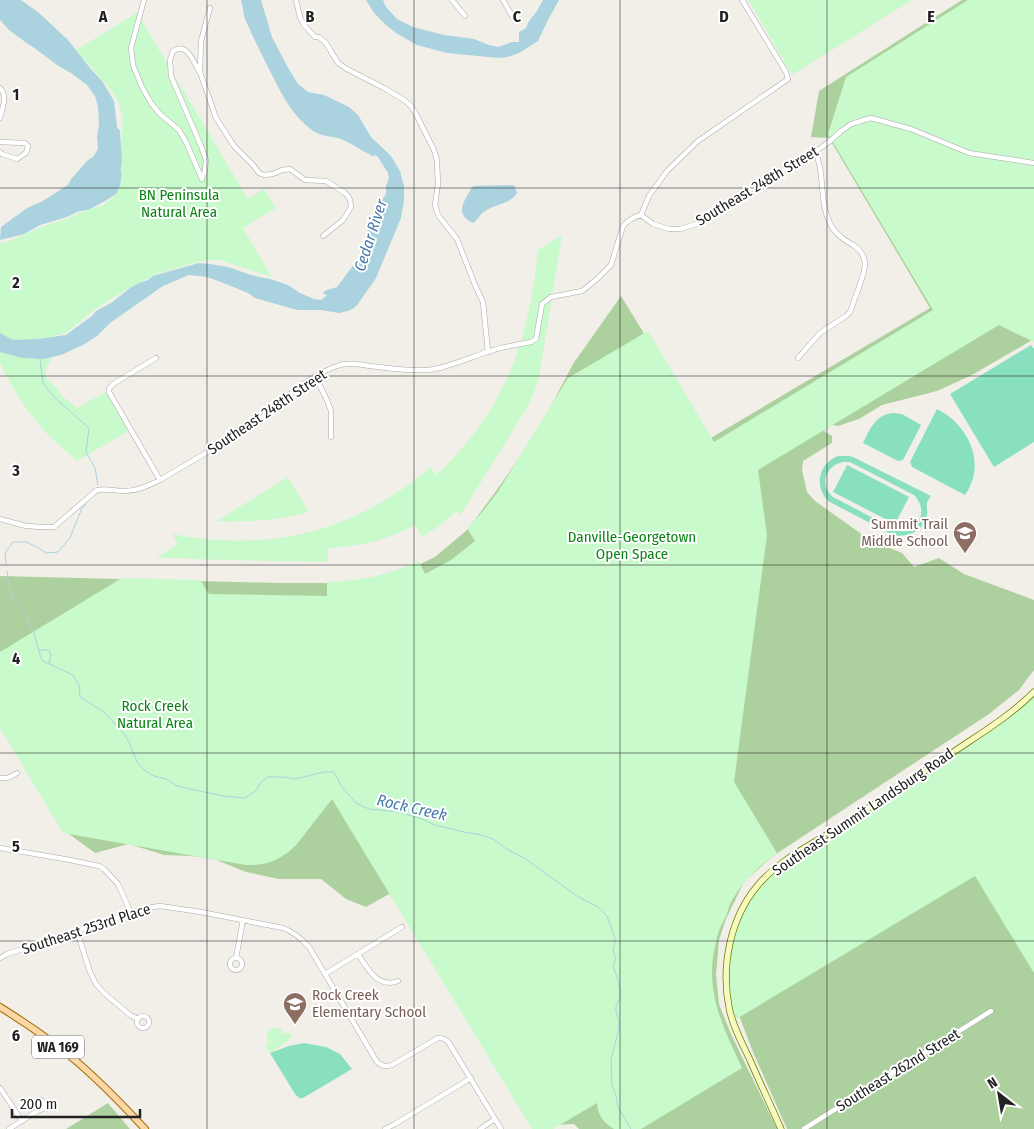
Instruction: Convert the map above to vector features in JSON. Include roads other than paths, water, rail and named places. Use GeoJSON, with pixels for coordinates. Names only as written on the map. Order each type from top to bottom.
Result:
{"type":"FeatureCollection","features":[{"type":"Feature","properties":{"kind":"main road","name":"WA 169"},"geometry":{"type":"LineString","coordinates":[[0,1006],[48,1038],[70,1056],[100,1083],[144,1129]]}},
{"type":"Feature","properties":{"kind":"street"},"geometry":{"type":"LineString","coordinates":[[144,0],[131,48],[133,65],[151,103],[160,114],[179,130],[202,178],[206,160],[172,76],[170,60],[173,51],[177,48],[188,52],[200,72],[216,118],[234,146],[240,150],[259,173],[264,175],[273,174],[290,169],[305,180],[326,181],[348,196],[350,207],[343,220],[323,236]]}},
{"type":"Feature","properties":{"kind":"street"},"geometry":{"type":"LineString","coordinates":[[296,0],[304,25],[315,37],[320,37],[326,43],[338,63],[404,100],[416,114],[434,150],[437,162],[438,184],[435,205],[438,215],[457,239],[483,302],[488,352]]}},
{"type":"Feature","properties":{"kind":"street"},"geometry":{"type":"LineString","coordinates":[[452,0],[465,16]]}},
{"type":"Feature","properties":{"kind":"street"},"geometry":{"type":"LineString","coordinates":[[503,0],[512,16]]}},
{"type":"Feature","properties":{"kind":"street"},"geometry":{"type":"LineString","coordinates":[[641,215],[649,196],[667,171],[698,141],[788,79],[786,72],[742,0]]}},
{"type":"Feature","properties":{"kind":"street"},"geometry":{"type":"LineString","coordinates":[[200,72],[201,41],[210,8]]}},
{"type":"Feature","properties":{"kind":"street"},"geometry":{"type":"LineString","coordinates":[[0,88],[4,96],[0,118]]}},
{"type":"Feature","properties":{"kind":"street","name":"Southeast 248th Street"},"geometry":{"type":"LineString","coordinates":[[0,519],[26,526],[54,526],[97,490],[104,488],[125,491],[136,490],[160,480],[250,427],[301,384],[338,365],[430,370],[488,352],[532,342],[536,339],[542,304],[551,298],[582,291],[611,265],[623,226],[627,221],[641,215],[653,224],[669,229],[680,229],[696,224],[764,181],[816,152],[851,124],[870,118],[911,129],[969,153],[1034,163]]}},
{"type":"Feature","properties":{"kind":"street"},"geometry":{"type":"LineString","coordinates":[[0,142],[25,143],[28,146],[26,153],[17,159],[0,152]]}},
{"type":"Feature","properties":{"kind":"street"},"geometry":{"type":"LineString","coordinates":[[798,358],[820,333],[850,312],[865,271],[866,263],[856,247],[838,235],[832,228],[824,208],[821,172],[816,152]]}},
{"type":"Feature","properties":{"kind":"street"},"geometry":{"type":"LineString","coordinates":[[156,358],[113,384],[109,389],[110,394],[160,480]]}},
{"type":"Feature","properties":{"kind":"street"},"geometry":{"type":"LineString","coordinates":[[315,376],[331,411],[331,437]]}},
{"type":"Feature","properties":{"kind":"street","name":"Southeast Summit Landsburg Road"},"geometry":{"type":"LineString","coordinates":[[781,1129],[737,1032],[729,1007],[726,979],[728,952],[737,922],[747,902],[758,885],[781,863],[995,724],[1034,692]]}},
{"type":"Feature","properties":{"kind":"street"},"geometry":{"type":"LineString","coordinates":[[0,778],[10,778],[17,773]]}},
{"type":"Feature","properties":{"kind":"street"},"geometry":{"type":"LineString","coordinates":[[0,848],[99,866],[113,877],[118,884],[131,913]]}},
{"type":"Feature","properties":{"kind":"street","name":"Southeast 253rd Place"},"geometry":{"type":"LineString","coordinates":[[0,958],[131,913],[153,907],[168,907],[243,920],[291,931],[302,938],[309,946],[325,974]]}},
{"type":"Feature","properties":{"kind":"street"},"geometry":{"type":"LineString","coordinates":[[236,958],[243,920]]}},
{"type":"Feature","properties":{"kind":"street"},"geometry":{"type":"LineString","coordinates":[[402,927],[325,974],[377,1062],[387,1067],[438,1038],[442,1038],[449,1043],[501,1129]]}},
{"type":"Feature","properties":{"kind":"street"},"geometry":{"type":"LineString","coordinates":[[77,931],[90,972],[96,984],[130,1015],[138,1019]]}},
{"type":"Feature","properties":{"kind":"street"},"geometry":{"type":"LineString","coordinates":[[358,954],[368,970],[380,981],[391,983],[398,981]]}},
{"type":"Feature","properties":{"kind":"street","name":"Southeast 262nd Street"},"geometry":{"type":"LineString","coordinates":[[804,1129],[991,1011]]}},
{"type":"Feature","properties":{"kind":"street"},"geometry":{"type":"LineString","coordinates":[[385,1129],[470,1078]]}},
{"type":"Feature","properties":{"kind":"street"},"geometry":{"type":"LineString","coordinates":[[0,1088],[22,1122]]}},
{"type":"Feature","properties":{"kind":"street"},"geometry":{"type":"LineString","coordinates":[[10,1129],[39,1110]]}},
{"type":"Feature","properties":{"kind":"street"},"geometry":{"type":"LineString","coordinates":[[480,1129],[495,1119]]}},
{"type":"Feature","properties":{"kind":"water"},"geometry":{"type":"Polygon","coordinates":[[[0,0],[21,0],[39,13],[68,40],[102,81],[114,101],[117,139],[114,156],[122,173],[120,186],[116,194],[105,201],[90,209],[40,225],[24,234],[0,240],[1,227],[27,208],[41,202],[68,185],[88,160],[93,157],[98,149],[97,136],[99,125],[95,96],[87,85],[9,30],[0,20],[0,0]]]}},
{"type":"Feature","properties":{"kind":"water"},"geometry":{"type":"Polygon","coordinates":[[[241,0],[261,0],[272,37],[298,84],[308,92],[324,95],[349,107],[358,115],[371,137],[391,156],[400,171],[404,186],[401,218],[376,278],[354,308],[339,313],[321,310],[297,310],[255,298],[248,293],[207,277],[189,275],[163,286],[110,323],[97,336],[61,355],[43,359],[22,358],[0,352],[0,333],[13,340],[66,335],[96,311],[139,283],[153,276],[199,263],[228,267],[270,279],[288,285],[314,299],[321,300],[327,295],[322,293],[337,287],[357,263],[370,220],[386,194],[388,173],[374,154],[375,157],[341,139],[318,134],[300,120],[288,105],[251,32],[245,19],[241,0]]]}},
{"type":"Feature","properties":{"kind":"water"},"geometry":{"type":"Polygon","coordinates":[[[366,0],[383,0],[386,7],[397,19],[413,27],[444,35],[474,39],[498,47],[512,42],[519,42],[519,32],[526,28],[543,0],[559,0],[538,41],[519,53],[499,58],[447,53],[417,45],[386,25],[374,13],[366,0]]]}},
{"type":"Feature","properties":{"kind":"water"},"geometry":{"type":"Polygon","coordinates":[[[514,185],[517,193],[514,197],[485,211],[473,223],[463,215],[462,206],[472,187],[514,185]]]}},
{"type":"Feature","properties":{"kind":"waterway","name":"Cedar River"},"geometry":{"type":"LineString","coordinates":[[116,132],[118,161],[116,172]]}},
{"type":"Feature","properties":{"kind":"waterway","name":"Rock Creek"},"geometry":{"type":"LineString","coordinates":[[40,359],[43,383],[55,398],[89,428],[86,452],[95,468],[98,485]]}},
{"type":"Feature","properties":{"kind":"waterway","name":"Rock Creek"},"geometry":{"type":"LineString","coordinates":[[6,564],[5,553],[13,542],[26,542],[46,553],[58,552],[70,538],[82,508],[86,504]]}},
{"type":"Feature","properties":{"kind":"waterway","name":"Rock Creek"},"geometry":{"type":"LineString","coordinates":[[7,571],[11,596],[29,622],[43,661],[73,675],[79,685],[80,697],[104,712],[125,735],[137,762],[144,770],[154,776],[166,779],[177,786],[223,796],[245,798],[256,791],[261,782],[268,777],[295,779],[324,772],[334,772],[341,786],[356,803],[369,809],[399,812],[435,825],[493,839],[527,860],[577,896],[598,907],[607,916],[615,938],[613,950],[616,959],[613,966],[620,991],[620,997],[616,1006],[619,1028],[611,1060],[612,1085],[618,1107],[631,1129]]}},
{"type":"Feature","properties":{"kind":"waterway","name":"Rock Creek"},"geometry":{"type":"LineString","coordinates":[[39,650],[49,650],[51,656],[50,664]]}},
{"type":"Feature","properties":{"kind":"place","name":"Summit Trail Middle School"},"geometry":{"type":"Point","coordinates":[965,554]}},
{"type":"Feature","properties":{"kind":"place","name":"Rock Creek Elementary School"},"geometry":{"type":"Point","coordinates":[295,1025]}},
{"type":"Feature","properties":{"kind":"park label","name":"BN Peninsula Natural Area"},"geometry":{"type":"Point","coordinates":[179,204]}},
{"type":"Feature","properties":{"kind":"park label","name":"Danville-Georgetown Open Space"},"geometry":{"type":"Point","coordinates":[632,546]}},
{"type":"Feature","properties":{"kind":"park label","name":"Rock Creek Natural Area"},"geometry":{"type":"Point","coordinates":[155,714]}}]}
